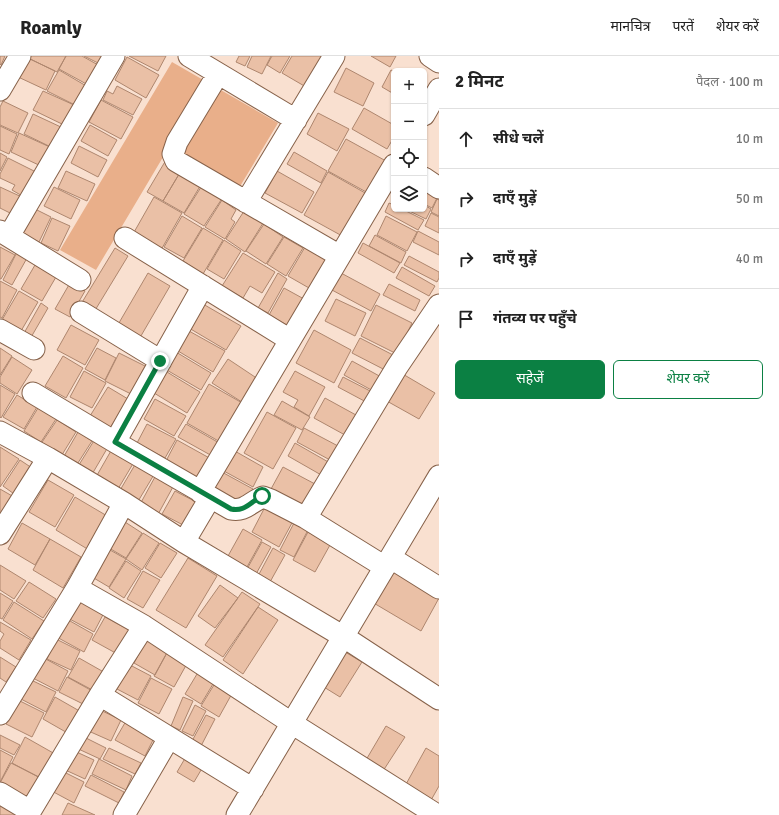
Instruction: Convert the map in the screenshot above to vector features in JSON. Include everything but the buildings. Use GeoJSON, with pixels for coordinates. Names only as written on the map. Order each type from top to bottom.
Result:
{"type":"FeatureCollection","features":[{"type":"Feature","properties":{"kind":"street"},"geometry":{"type":"LineString","coordinates":[[0,90],[20,56]]}},
{"type":"Feature","properties":{"kind":"street"},"geometry":{"type":"LineString","coordinates":[[80,280],[5,234],[114,56]]}},
{"type":"Feature","properties":{"kind":"street"},"geometry":{"type":"LineString","coordinates":[[189,56],[296,120]]}},
{"type":"Feature","properties":{"kind":"street"},"geometry":{"type":"LineString","coordinates":[[246,202],[334,56]]}},
{"type":"Feature","properties":{"kind":"street"},"geometry":{"type":"LineString","coordinates":[[430,56],[439,62]]}},
{"type":"Feature","properties":{"kind":"street"},"geometry":{"type":"LineString","coordinates":[[218,74],[177,142],[173,154],[176,161],[340,256]]}},
{"type":"Feature","properties":{"kind":"street"},"geometry":{"type":"LineString","coordinates":[[427,110],[439,89]]}},
{"type":"Feature","properties":{"kind":"street"},"geometry":{"type":"LineString","coordinates":[[184,542],[205,495],[290,340],[391,171]]}},
{"type":"Feature","properties":{"kind":"street"},"geometry":{"type":"LineString","coordinates":[[427,180],[439,188]]}},
{"type":"Feature","properties":{"kind":"street"},"geometry":{"type":"LineString","coordinates":[[125,238],[290,340]]}},
{"type":"Feature","properties":{"kind":"street"},"geometry":{"type":"LineString","coordinates":[[115,442],[203,286]]}},
{"type":"Feature","properties":{"kind":"street"},"geometry":{"type":"LineString","coordinates":[[80,312],[160,361]]}},
{"type":"Feature","properties":{"kind":"street"},"geometry":{"type":"LineString","coordinates":[[306,518],[397,368],[437,313]]}},
{"type":"Feature","properties":{"kind":"street"},"geometry":{"type":"LineString","coordinates":[[0,330],[34,349]]}},
{"type":"Feature","properties":{"kind":"street"},"geometry":{"type":"LineString","coordinates":[[34,393],[231,509],[242,510],[262,496],[439,588]]}},
{"type":"Feature","properties":{"kind":"street"},"geometry":{"type":"LineString","coordinates":[[0,432],[124,502],[184,542],[344,637],[439,700]]}},
{"type":"Feature","properties":{"kind":"street"},"geometry":{"type":"LineString","coordinates":[[0,534],[48,458]]}},
{"type":"Feature","properties":{"kind":"street"},"geometry":{"type":"LineString","coordinates":[[243,813],[253,789],[439,476]]}},
{"type":"Feature","properties":{"kind":"street"},"geometry":{"type":"LineString","coordinates":[[0,714],[76,588],[124,502]]}},
{"type":"Feature","properties":{"kind":"street"},"geometry":{"type":"LineString","coordinates":[[76,588],[144,626],[292,724],[437,815]]}},
{"type":"Feature","properties":{"kind":"street"},"geometry":{"type":"LineString","coordinates":[[0,793],[29,813],[100,695],[144,626]]}},
{"type":"Feature","properties":{"kind":"street"},"geometry":{"type":"LineString","coordinates":[[100,695],[253,789]]}},
{"type":"Feature","properties":{"kind":"street"},"geometry":{"type":"LineString","coordinates":[[124,815],[169,738]]}},
{"type":"Feature","properties":{"kind":"shaded area"},"geometry":{"type":"Polygon","coordinates":[[[172,62],[278,123],[239,188],[169,147],[96,270],[60,250],[172,62]]]}},
{"type":"Feature","properties":{"kind":"route"},"geometry":{"type":"LineString","coordinates":[[160,361],[115,442],[231,509],[242,510],[262,496]]}}]}
